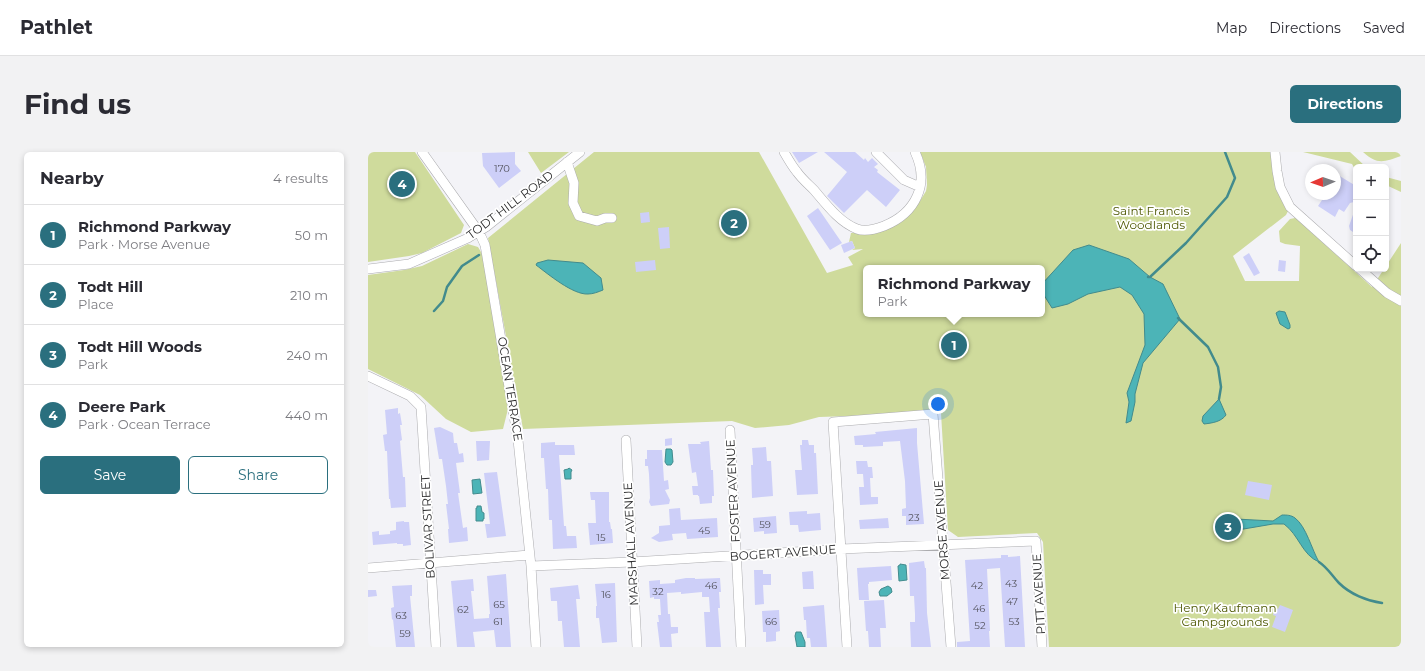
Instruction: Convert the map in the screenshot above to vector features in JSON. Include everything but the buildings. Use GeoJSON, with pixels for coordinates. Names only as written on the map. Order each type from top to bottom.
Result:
{"type":"FeatureCollection","features":[{"type":"Feature","properties":{"kind":"street","name":"OCEAN TERRACE"},"geometry":{"type":"LineString","coordinates":[[422,152],[479,232],[486,245],[518,440],[531,566],[536,647]]}},
{"type":"Feature","properties":{"kind":"street","name":"TODT HILL ROAD"},"geometry":{"type":"LineString","coordinates":[[368,270],[409,264],[446,249],[479,232],[580,152]]}},
{"type":"Feature","properties":{"kind":"street"},"geometry":{"type":"LineString","coordinates":[[784,152],[797,173],[836,214],[847,224],[858,229],[878,228],[900,217],[912,206],[920,187],[921,172],[920,164],[915,152]]}},
{"type":"Feature","properties":{"kind":"street"},"geometry":{"type":"LineString","coordinates":[[876,152],[904,180],[920,187]]}},
{"type":"Feature","properties":{"kind":"street"},"geometry":{"type":"LineString","coordinates":[[1275,152],[1280,187],[1290,207],[1353,263]]}},
{"type":"Feature","properties":{"kind":"street"},"geometry":{"type":"LineString","coordinates":[[567,162],[574,183],[573,203],[579,216],[597,221],[605,218],[612,218]]}},
{"type":"Feature","properties":{"kind":"street"},"geometry":{"type":"LineString","coordinates":[[1363,272],[1387,293],[1401,301]]}},
{"type":"Feature","properties":{"kind":"street","name":"BOLIVAR STREET"},"geometry":{"type":"LineString","coordinates":[[368,376],[410,396],[421,407],[436,647]]}},
{"type":"Feature","properties":{"kind":"street","name":"MORSE AVENUE"},"geometry":{"type":"LineString","coordinates":[[841,549],[833,422],[933,414],[951,647]]}},
{"type":"Feature","properties":{"kind":"street","name":"FOSTER AVENUE"},"geometry":{"type":"LineString","coordinates":[[730,430],[741,647]]}},
{"type":"Feature","properties":{"kind":"street","name":"MARSHALL AVENUE"},"geometry":{"type":"LineString","coordinates":[[626,440],[637,647]]}},
{"type":"Feature","properties":{"kind":"street","name":"BOGERT AVENUE"},"geometry":{"type":"LineString","coordinates":[[531,566],[632,562],[841,549],[1036,541]]}},
{"type":"Feature","properties":{"kind":"street","name":"PITT AVENUE"},"geometry":{"type":"LineString","coordinates":[[1036,541],[1042,647]]}},
{"type":"Feature","properties":{"kind":"street"},"geometry":{"type":"LineString","coordinates":[[841,549],[847,647]]}},
{"type":"Feature","properties":{"kind":"street"},"geometry":{"type":"LineString","coordinates":[[368,568],[529,555]]}},
{"type":"Feature","properties":{"kind":"green space"},"geometry":{"type":"Polygon","coordinates":[[[368,152],[415,152],[464,225],[461,233],[422,253],[368,262],[368,152]]]}},
{"type":"Feature","properties":{"kind":"green space"},"geometry":{"type":"Polygon","coordinates":[[[528,152],[569,152],[541,173],[528,152]]]}},
{"type":"Feature","properties":{"kind":"green space"},"geometry":{"type":"Polygon","coordinates":[[[594,152],[759,152],[827,273],[853,265],[848,257],[863,249],[852,250],[855,248],[852,241],[849,242],[851,233],[863,233],[912,211],[920,201],[926,191],[927,185],[926,167],[920,152],[1272,152],[1288,211],[1286,215],[1233,256],[1245,281],[1299,281],[1300,246],[1280,242],[1279,231],[1290,219],[1295,218],[1300,220],[1353,270],[1353,272],[1355,272],[1372,287],[1382,272],[1389,272],[1389,261],[1401,243],[1401,647],[1049,647],[1043,542],[1037,533],[958,537],[948,530],[941,413],[819,417],[789,425],[755,428],[732,421],[523,429],[488,238],[594,152]]]}},
{"type":"Feature","properties":{"kind":"green space"},"geometry":{"type":"Polygon","coordinates":[[[1303,152],[1350,152],[1363,164],[1353,164],[1353,166],[1352,164],[1303,152]]]}},
{"type":"Feature","properties":{"kind":"green space"},"geometry":{"type":"Polygon","coordinates":[[[1363,152],[1401,152],[1401,156],[1390,160],[1377,161],[1363,152]]]}},
{"type":"Feature","properties":{"kind":"green space"},"geometry":{"type":"Polygon","coordinates":[[[1389,178],[1401,181],[1401,192],[1389,186],[1389,178]]]}},
{"type":"Feature","properties":{"kind":"green space"},"geometry":{"type":"Polygon","coordinates":[[[468,244],[478,247],[484,257],[508,409],[503,429],[471,432],[446,419],[420,395],[368,369],[368,275],[422,266],[468,244]]]}},
{"type":"Feature","properties":{"kind":"water"},"geometry":{"type":"Polygon","coordinates":[[[1089,245],[1129,259],[1150,277],[1163,284],[1180,319],[1143,363],[1135,394],[1131,421],[1126,423],[1129,402],[1127,393],[1145,345],[1144,314],[1132,295],[1120,287],[1088,294],[1068,304],[1052,308],[1045,297],[1045,281],[1073,250],[1089,245]]]}},
{"type":"Feature","properties":{"kind":"water"},"geometry":{"type":"Polygon","coordinates":[[[548,260],[583,263],[601,278],[603,290],[588,294],[568,288],[536,265],[537,263],[548,260]]]}},
{"type":"Feature","properties":{"kind":"water"},"geometry":{"type":"Polygon","coordinates":[[[1279,311],[1285,312],[1290,328],[1288,329],[1280,324],[1276,313],[1279,311]]]}},
{"type":"Feature","properties":{"kind":"water"},"geometry":{"type":"Polygon","coordinates":[[[1219,399],[1226,415],[1219,421],[1204,424],[1202,421],[1203,416],[1219,399]]]}},
{"type":"Feature","properties":{"kind":"water"},"geometry":{"type":"Polygon","coordinates":[[[666,449],[672,450],[673,462],[671,465],[667,465],[665,462],[666,449]]]}},
{"type":"Feature","properties":{"kind":"water"},"geometry":{"type":"Polygon","coordinates":[[[569,468],[572,470],[571,479],[565,479],[564,470],[569,468]]]}},
{"type":"Feature","properties":{"kind":"water"},"geometry":{"type":"Polygon","coordinates":[[[480,479],[482,493],[473,494],[472,480],[480,479]]]}},
{"type":"Feature","properties":{"kind":"water"},"geometry":{"type":"Polygon","coordinates":[[[477,506],[481,506],[482,512],[484,513],[483,521],[476,521],[477,506]]]}},
{"type":"Feature","properties":{"kind":"water"},"geometry":{"type":"Polygon","coordinates":[[[1282,515],[1292,516],[1299,522],[1306,532],[1319,562],[1308,555],[1284,524],[1273,524],[1232,531],[1223,525],[1223,519],[1230,522],[1236,519],[1273,521],[1282,515]]]}},
{"type":"Feature","properties":{"kind":"water"},"geometry":{"type":"Polygon","coordinates":[[[900,564],[906,565],[907,580],[899,581],[898,566],[900,564]]]}},
{"type":"Feature","properties":{"kind":"water"},"geometry":{"type":"Polygon","coordinates":[[[888,586],[891,588],[892,592],[887,596],[880,596],[879,592],[881,589],[888,586]]]}},
{"type":"Feature","properties":{"kind":"water"},"geometry":{"type":"Polygon","coordinates":[[[796,632],[801,632],[805,642],[805,647],[797,647],[795,636],[796,632]]]}},
{"type":"Feature","properties":{"kind":"waterway"},"geometry":{"type":"LineString","coordinates":[[1148,277],[1150,277],[1186,243],[1227,197],[1235,178],[1225,152]]}},
{"type":"Feature","properties":{"kind":"waterway"},"geometry":{"type":"LineString","coordinates":[[434,311],[443,301],[447,287],[462,266],[479,255]]}},
{"type":"Feature","properties":{"kind":"waterway"},"geometry":{"type":"LineString","coordinates":[[1178,318],[1208,347],[1218,367],[1221,387],[1219,399]]}},
{"type":"Feature","properties":{"kind":"waterway"},"geometry":{"type":"LineString","coordinates":[[1319,562],[1339,583],[1353,594],[1370,601],[1382,603]]}},
{"type":"Feature","properties":{"kind":"place","name":"Deere Park"},"geometry":{"type":"Point","coordinates":[402,184]}},
{"type":"Feature","properties":{"kind":"place","name":"Todt Hill"},"geometry":{"type":"Point","coordinates":[734,223]}},
{"type":"Feature","properties":{"kind":"place","name":"Richmond Parkway"},"geometry":{"type":"Point","coordinates":[954,345]}},
{"type":"Feature","properties":{"kind":"place","name":"Todt Hill Woods"},"geometry":{"type":"Point","coordinates":[1228,527]}},
{"type":"Feature","properties":{"kind":"park label","name":"Saint Francis Woodlands"},"geometry":{"type":"Point","coordinates":[1151,218]}},
{"type":"Feature","properties":{"kind":"park label","name":"Henry Kaufmann Campgrounds"},"geometry":{"type":"Point","coordinates":[1225,615]}}]}
